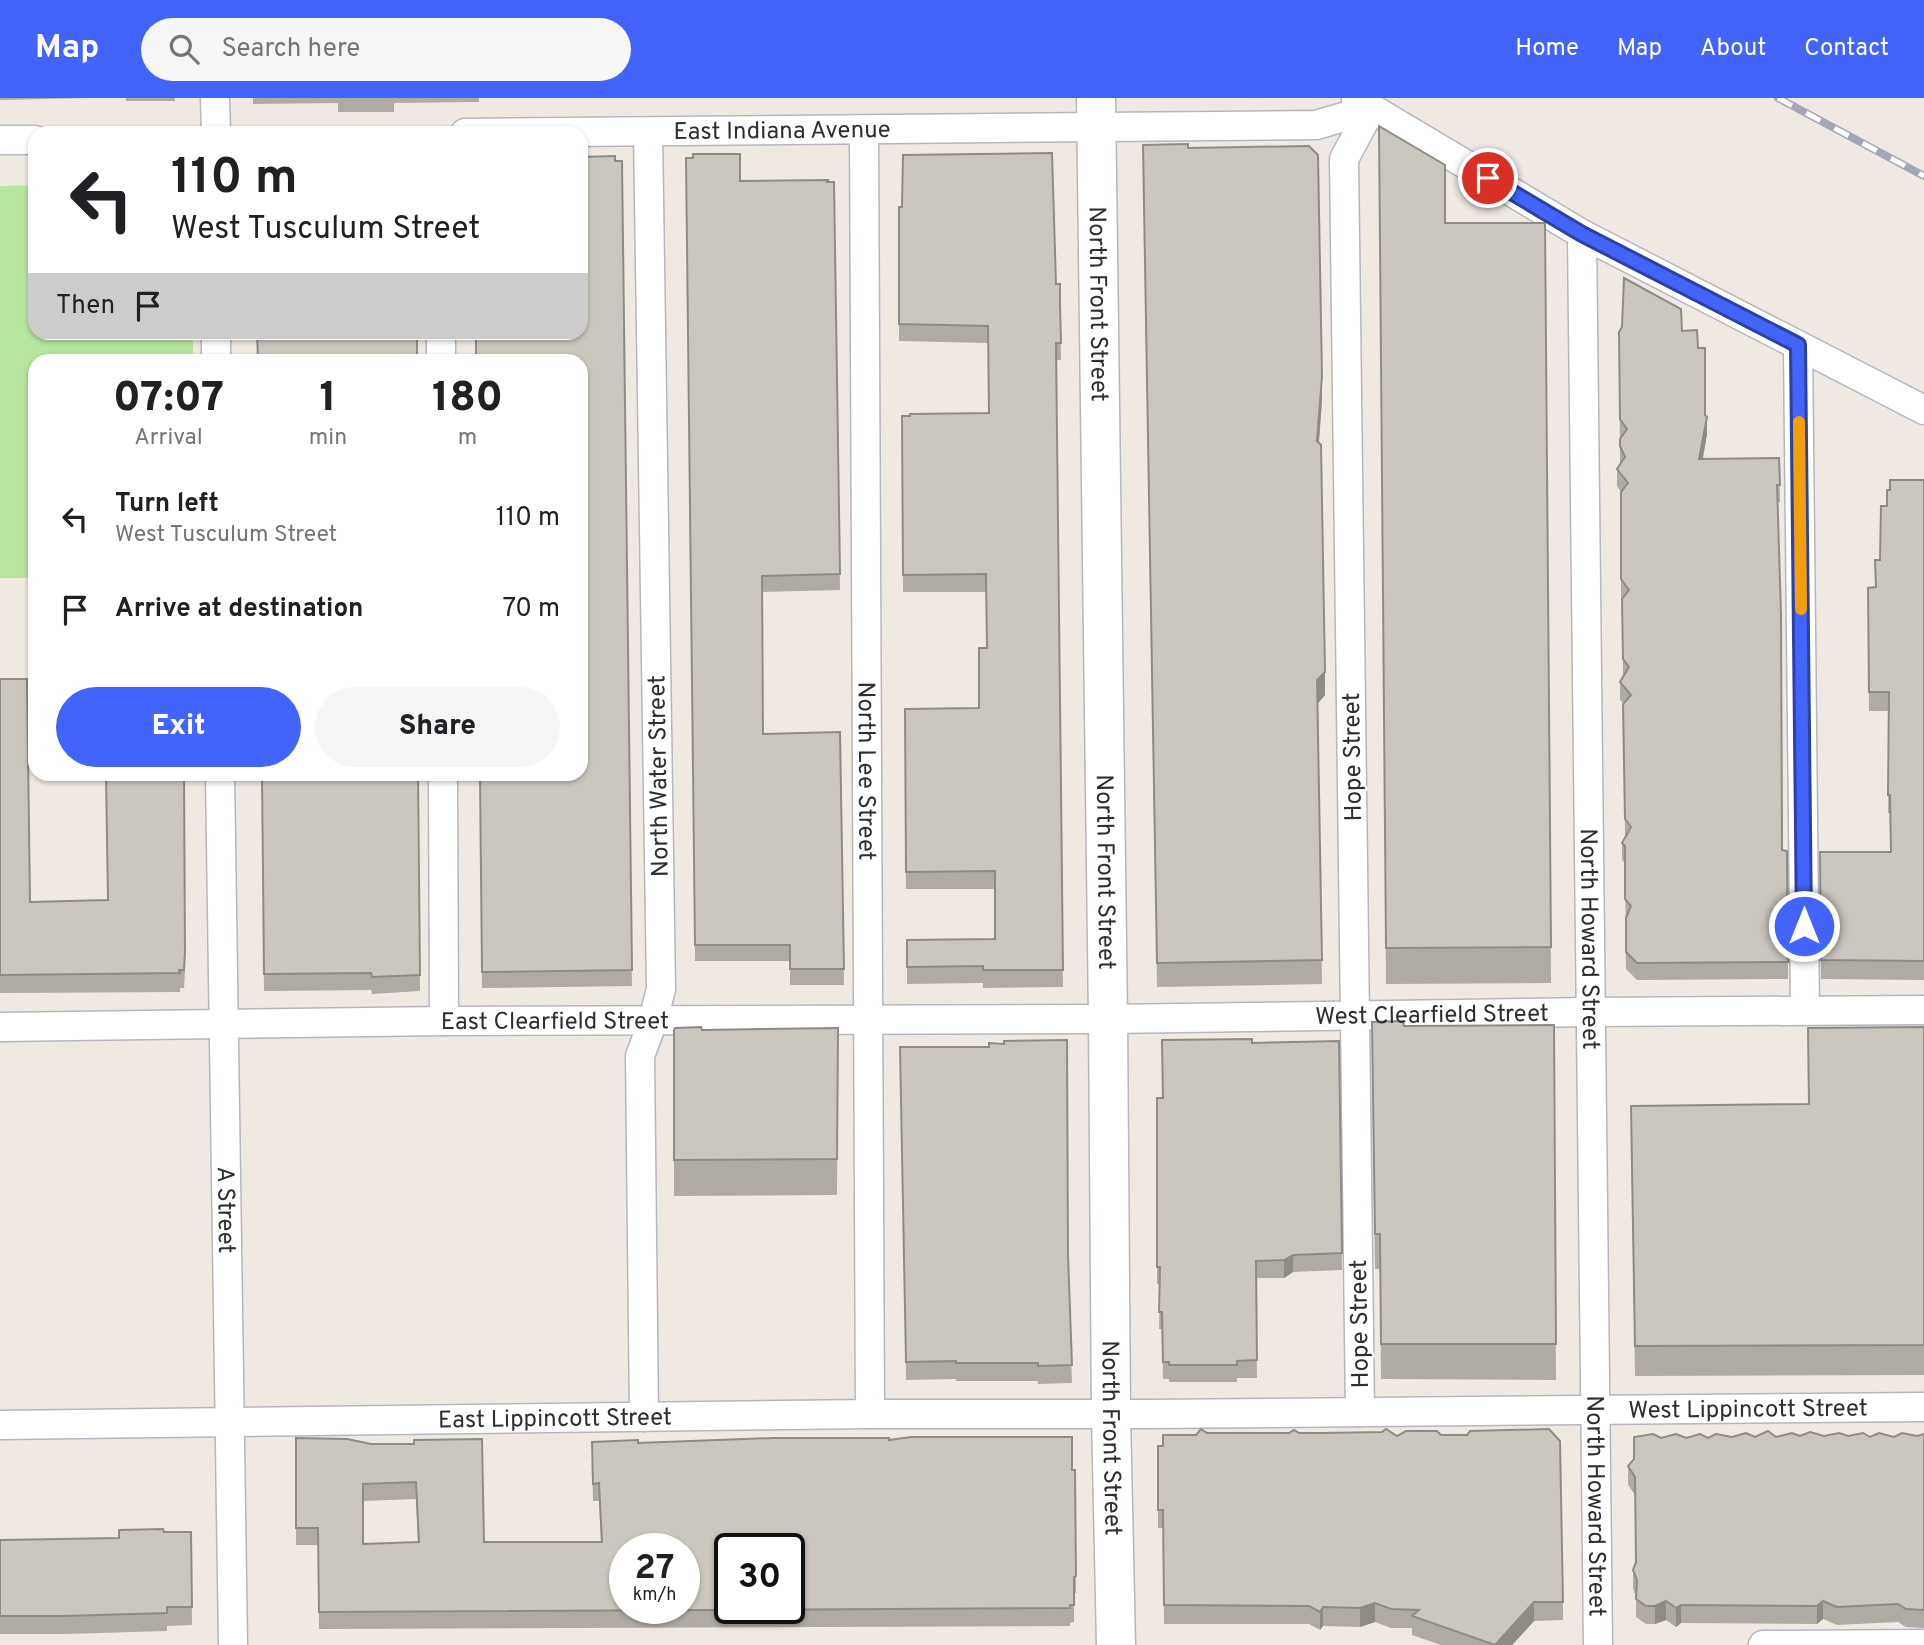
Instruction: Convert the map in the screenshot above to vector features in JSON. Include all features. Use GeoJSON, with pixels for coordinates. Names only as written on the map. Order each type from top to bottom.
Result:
{"type":"FeatureCollection","features":[{"type":"Feature","properties":{"kind":"street"},"geometry":{"type":"LineString","coordinates":[[215,98],[216,126]]}},
{"type":"Feature","properties":{"kind":"street"},"geometry":{"type":"LineString","coordinates":[[1362,104],[1582,234],[1924,410]]}},
{"type":"Feature","properties":{"kind":"street","name":"East Indiana Avenue"},"geometry":{"type":"LineString","coordinates":[[588,132],[864,131],[1096,113],[1315,125],[1362,104]]}},
{"type":"Feature","properties":{"kind":"street","name":"Hope Street"},"geometry":{"type":"LineString","coordinates":[[1360,1412],[1343,159],[1362,104]]}},
{"type":"Feature","properties":{"kind":"street","name":"North Front Street"},"geometry":{"type":"LineString","coordinates":[[1096,113],[1116,1645]]}},
{"type":"Feature","properties":{"kind":"street","name":"North Lee Street"},"geometry":{"type":"LineString","coordinates":[[864,131],[870,1414]]}},
{"type":"Feature","properties":{"kind":"street","name":"North Water Street"},"geometry":{"type":"LineString","coordinates":[[643,1418],[640,1056],[661,989],[649,132]]}},
{"type":"Feature","properties":{"kind":"street"},"geometry":{"type":"LineString","coordinates":[[0,141],[28,140]]}},
{"type":"Feature","properties":{"kind":"street","name":"North Howard Street"},"geometry":{"type":"LineString","coordinates":[[1582,234],[1598,1645]]}},
{"type":"Feature","properties":{"kind":"street"},"geometry":{"type":"LineString","coordinates":[[1798,345],[1805,1010]]}},
{"type":"Feature","properties":{"kind":"street","name":"A Street"},"geometry":{"type":"LineString","coordinates":[[220,781],[233,1645]]}},
{"type":"Feature","properties":{"kind":"street"},"geometry":{"type":"LineString","coordinates":[[443,781],[444,1021]]}},
{"type":"Feature","properties":{"kind":"street","name":"West Clearfield Street"},"geometry":{"type":"LineString","coordinates":[[1108,1019],[1924,1010]]}},
{"type":"Feature","properties":{"kind":"street","name":"East Clearfield Street"},"geometry":{"type":"LineString","coordinates":[[0,1027],[444,1021],[1108,1019]]}},
{"type":"Feature","properties":{"kind":"street","name":"West Lippincott Street"},"geometry":{"type":"LineString","coordinates":[[1111,1415],[1924,1407]]}},
{"type":"Feature","properties":{"kind":"street","name":"East Lippincott Street"},"geometry":{"type":"LineString","coordinates":[[0,1425],[870,1414],[1111,1415]]}},
{"type":"Feature","properties":{"kind":"street"},"geometry":{"type":"LineString","coordinates":[[1763,1645],[1924,1644]]}},
{"type":"Feature","properties":{"kind":"green space"},"geometry":{"type":"Polygon","coordinates":[[[28,185],[28,340],[193,340],[193,354],[28,354],[28,578],[0,578],[0,186],[28,185]]]}},
{"type":"Feature","properties":{"kind":"building"},"geometry":{"type":"Polygon","coordinates":[[[1379,126],[1445,165],[1445,223],[1545,223],[1551,947],[1386,948],[1379,126]]]}},
{"type":"Feature","properties":{"kind":"building"},"geometry":{"type":"Polygon","coordinates":[[[1188,144],[1188,148],[1309,146],[1318,155],[1322,376],[1317,441],[1321,445],[1325,672],[1317,680],[1322,960],[1157,963],[1143,145],[1188,144]]]}},
{"type":"Feature","properties":{"kind":"building"},"geometry":{"type":"Polygon","coordinates":[[[1052,153],[1056,284],[1060,284],[1061,343],[1056,343],[1063,970],[983,970],[983,966],[907,967],[907,940],[995,939],[995,871],[906,872],[905,709],[979,708],[979,648],[987,648],[986,574],[903,575],[902,416],[989,413],[988,326],[899,324],[899,207],[902,207],[903,155],[1052,153]]]}},
{"type":"Feature","properties":{"kind":"building"},"geometry":{"type":"Polygon","coordinates":[[[693,154],[740,154],[740,181],[834,182],[840,574],[762,576],[763,734],[840,732],[844,969],[790,969],[790,945],[695,945],[686,158],[693,158],[693,154]]]}},
{"type":"Feature","properties":{"kind":"building"},"geometry":{"type":"Polygon","coordinates":[[[615,156],[615,161],[622,161],[632,970],[482,972],[480,781],[588,781],[588,354],[476,354],[476,340],[588,340],[588,157],[615,156]]]}},
{"type":"Feature","properties":{"kind":"building"},"geometry":{"type":"Polygon","coordinates":[[[1624,278],[1681,309],[1682,331],[1697,330],[1698,348],[1705,348],[1707,417],[1699,459],[1779,458],[1780,485],[1777,485],[1781,614],[1782,850],[1787,851],[1788,962],[1637,963],[1626,952],[1626,918],[1631,906],[1625,899],[1625,846],[1622,843],[1631,827],[1625,819],[1623,704],[1631,695],[1620,682],[1629,667],[1623,659],[1622,599],[1629,590],[1621,579],[1621,492],[1628,483],[1617,469],[1625,457],[1620,439],[1627,429],[1620,419],[1619,332],[1622,327],[1624,278]]]}},
{"type":"Feature","properties":{"kind":"building"},"geometry":{"type":"Polygon","coordinates":[[[257,340],[417,340],[417,354],[258,354],[257,340]]]}},
{"type":"Feature","properties":{"kind":"building"},"geometry":{"type":"Polygon","coordinates":[[[1890,480],[1924,480],[1924,961],[1821,960],[1820,852],[1891,852],[1888,795],[1889,692],[1869,692],[1868,588],[1876,587],[1875,560],[1880,560],[1881,506],[1887,506],[1890,480]]]}},
{"type":"Feature","properties":{"kind":"building"},"geometry":{"type":"Polygon","coordinates":[[[0,679],[27,679],[30,902],[108,900],[106,781],[184,781],[184,970],[179,970],[180,973],[0,975],[0,679]]]}},
{"type":"Feature","properties":{"kind":"building"},"geometry":{"type":"Polygon","coordinates":[[[262,781],[418,781],[420,975],[372,977],[371,973],[264,974],[262,781]]]}},
{"type":"Feature","properties":{"kind":"building"},"geometry":{"type":"Polygon","coordinates":[[[1403,1021],[1404,1026],[1554,1025],[1556,1344],[1381,1344],[1380,1234],[1375,1234],[1372,1022],[1403,1021]]]}},
{"type":"Feature","properties":{"kind":"building"},"geometry":{"type":"Polygon","coordinates":[[[701,1027],[702,1030],[838,1028],[837,1159],[674,1160],[674,1030],[701,1027]]]}},
{"type":"Feature","properties":{"kind":"building"},"geometry":{"type":"Polygon","coordinates":[[[1924,1027],[1924,1345],[1635,1346],[1631,1106],[1809,1104],[1808,1028],[1924,1027]]]}},
{"type":"Feature","properties":{"kind":"building"},"geometry":{"type":"Polygon","coordinates":[[[1252,1039],[1252,1043],[1339,1041],[1342,1253],[1293,1255],[1284,1260],[1256,1261],[1257,1360],[1237,1361],[1237,1365],[1169,1365],[1169,1362],[1163,1362],[1162,1312],[1159,1312],[1160,1267],[1157,1267],[1157,1098],[1163,1098],[1162,1040],[1252,1039]]]}},
{"type":"Feature","properties":{"kind":"building"},"geometry":{"type":"Polygon","coordinates":[[[1067,1040],[1068,1255],[1072,1365],[906,1362],[900,1047],[989,1047],[989,1043],[1004,1044],[1004,1041],[1067,1040]]]}},
{"type":"Feature","properties":{"kind":"building"},"geometry":{"type":"Polygon","coordinates":[[[1201,1429],[1207,1433],[1289,1433],[1294,1430],[1299,1433],[1322,1433],[1382,1432],[1386,1429],[1397,1436],[1406,1431],[1467,1435],[1470,1431],[1549,1429],[1560,1441],[1563,1602],[1534,1602],[1495,1645],[1412,1616],[1419,1610],[1391,1609],[1375,1603],[1360,1608],[1323,1607],[1320,1612],[1309,1606],[1164,1605],[1163,1510],[1158,1510],[1158,1446],[1163,1446],[1163,1435],[1196,1435],[1201,1429]]]}},
{"type":"Feature","properties":{"kind":"building"},"geometry":{"type":"Polygon","coordinates":[[[1768,1431],[1776,1437],[1792,1433],[1800,1436],[1810,1432],[1824,1436],[1863,1433],[1870,1437],[1879,1433],[1894,1437],[1902,1433],[1917,1436],[1924,1434],[1924,1610],[1906,1609],[1898,1604],[1837,1607],[1823,1601],[1817,1606],[1681,1605],[1676,1608],[1666,1601],[1655,1606],[1646,1606],[1636,1599],[1637,1580],[1633,1570],[1636,1562],[1635,1477],[1628,1466],[1634,1459],[1634,1437],[1653,1434],[1661,1438],[1676,1434],[1686,1438],[1700,1434],[1708,1438],[1716,1434],[1732,1437],[1746,1433],[1755,1437],[1768,1431]]]}},
{"type":"Feature","properties":{"kind":"building"},"geometry":{"type":"Polygon","coordinates":[[[1072,1437],[1072,1470],[1075,1470],[1074,1605],[1070,1605],[1070,1608],[805,1609],[805,1533],[714,1533],[714,1610],[700,1610],[700,1533],[609,1533],[609,1610],[319,1612],[318,1528],[296,1528],[296,1438],[347,1439],[371,1444],[482,1439],[484,1542],[602,1542],[599,1483],[593,1484],[592,1442],[1072,1437]],[[416,1482],[363,1484],[363,1544],[419,1542],[416,1482]]]}},
{"type":"Feature","properties":{"kind":"building"},"geometry":{"type":"Polygon","coordinates":[[[163,1529],[164,1532],[191,1532],[192,1607],[167,1607],[167,1613],[0,1616],[0,1540],[119,1538],[119,1530],[163,1529]]]}},
{"type":"Feature","properties":{"kind":"railway"},"geometry":{"type":"LineString","coordinates":[[1778,98],[1924,176]]}},
{"type":"Feature","properties":{"kind":"slow traffic"},"geometry":{"type":"LineString","coordinates":[[1799,422],[1801,609]]}},
{"type":"Feature","properties":{"kind":"route"},"geometry":{"type":"LineString","coordinates":[[1488,178],[1582,234],[1798,345],[1804,926]]}}]}
